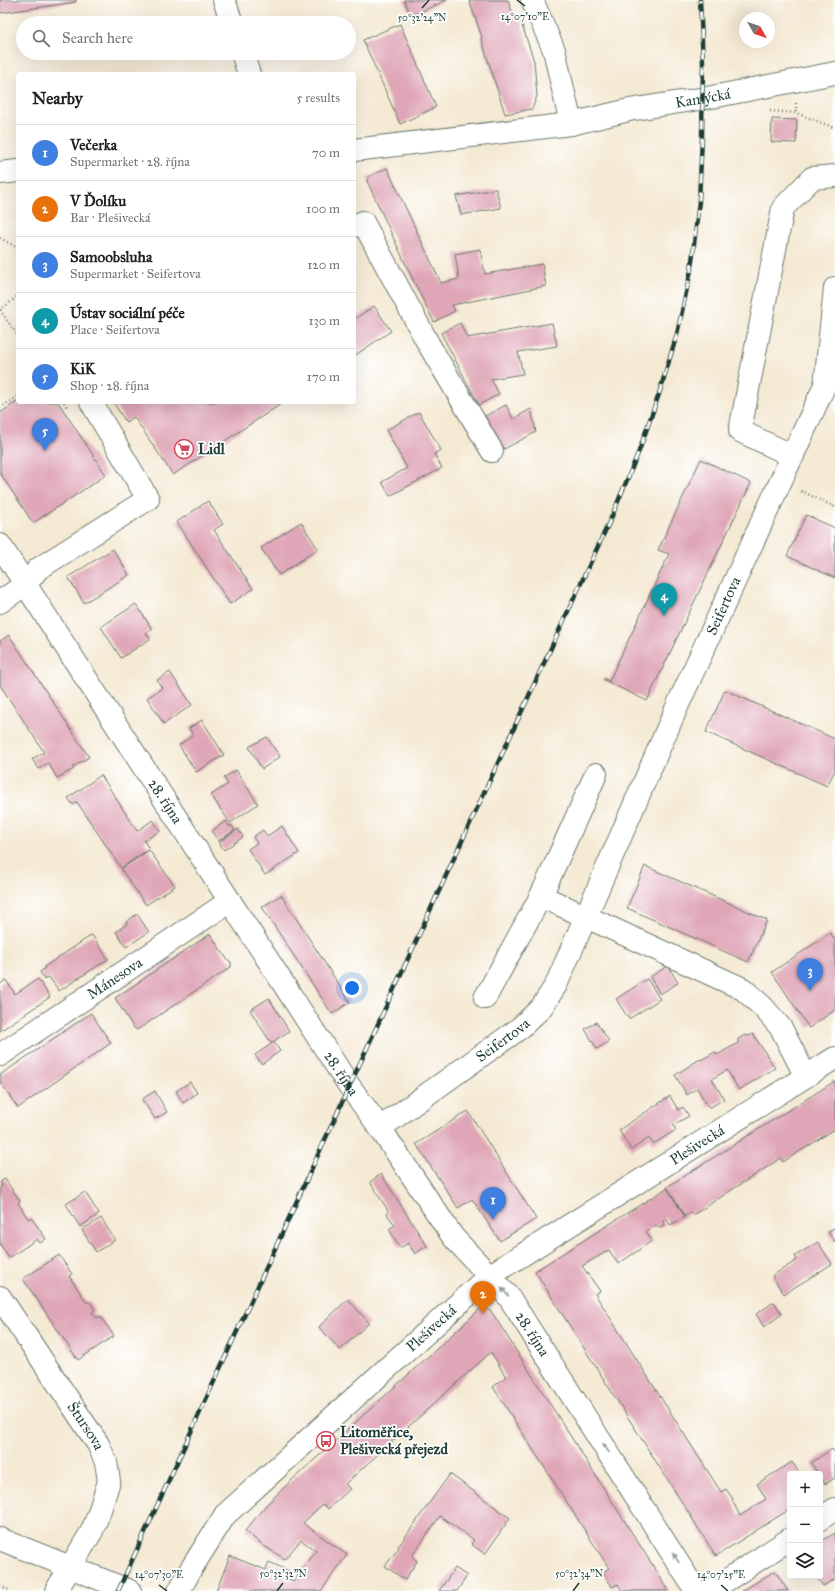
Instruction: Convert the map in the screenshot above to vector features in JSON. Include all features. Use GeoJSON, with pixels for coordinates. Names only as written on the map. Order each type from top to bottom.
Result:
{"type":"FeatureCollection","features":[{"type":"Feature","properties":{"kind":"street"},"geometry":{"type":"LineString","coordinates":[[224,0],[230,16]]}},
{"type":"Feature","properties":{"kind":"street"},"geometry":{"type":"LineString","coordinates":[[532,0],[554,50],[571,124]]}},
{"type":"Feature","properties":{"kind":"street"},"geometry":{"type":"LineString","coordinates":[[245,60],[249,72]]}},
{"type":"Feature","properties":{"kind":"street","name":"Kamýcká"},"geometry":{"type":"LineString","coordinates":[[356,150],[571,124],[629,110],[719,96],[835,73]]}},
{"type":"Feature","properties":{"kind":"street"},"geometry":{"type":"LineString","coordinates":[[0,174],[16,171]]}},
{"type":"Feature","properties":{"kind":"street"},"geometry":{"type":"LineString","coordinates":[[793,456],[740,430],[783,208],[812,178],[835,176]]}},
{"type":"Feature","properties":{"kind":"street"},"geometry":{"type":"LineString","coordinates":[[356,225],[363,222],[429,345],[492,451]]}},
{"type":"Feature","properties":{"kind":"street","name":"Seifertova"},"geometry":{"type":"LineString","coordinates":[[380,1128],[520,1028],[541,1008],[556,985],[680,700],[825,385],[835,288]]}},
{"type":"Feature","properties":{"kind":"street"},"geometry":{"type":"LineString","coordinates":[[0,602],[26,584],[38,569],[148,499],[92,404]]}},
{"type":"Feature","properties":{"kind":"street","name":"28. října"},"geometry":{"type":"LineString","coordinates":[[0,545],[350,1087],[380,1128],[453,1237],[509,1297],[696,1591]]}},
{"type":"Feature","properties":{"kind":"street"},"geometry":{"type":"LineString","coordinates":[[485,998],[541,896],[596,774]]}},
{"type":"Feature","properties":{"kind":"street"},"geometry":{"type":"LineString","coordinates":[[541,896],[743,989],[764,1007],[781,1028],[805,1075]]}},
{"type":"Feature","properties":{"kind":"street","name":"Mánesova"},"geometry":{"type":"LineString","coordinates":[[0,1055],[230,901]]}},
{"type":"Feature","properties":{"kind":"street","name":"Plešivecká"},"geometry":{"type":"LineString","coordinates":[[179,1591],[225,1515],[489,1276],[805,1075],[835,1058]]}},
{"type":"Feature","properties":{"kind":"street","name":"Štursova"},"geometry":{"type":"LineString","coordinates":[[0,1297],[98,1444],[106,1462],[109,1481],[99,1513],[92,1531],[56,1591]]}},
{"type":"Feature","properties":{"kind":"street"},"geometry":{"type":"LineString","coordinates":[[823,1517],[835,1509]]}},
{"type":"Feature","properties":{"kind":"street"},"geometry":{"type":"LineString","coordinates":[[0,1539],[130,1591]]}},
{"type":"Feature","properties":{"kind":"street"},"geometry":{"type":"LineString","coordinates":[[710,1591],[787,1540]]}},
{"type":"Feature","properties":{"kind":"path"},"geometry":{"type":"LineString","coordinates":[[766,111],[796,113],[835,128]]}},
{"type":"Feature","properties":{"kind":"path"},"geometry":{"type":"LineString","coordinates":[[0,238],[16,247]]}},
{"type":"Feature","properties":{"kind":"path"},"geometry":{"type":"LineString","coordinates":[[16,298],[0,310],[16,333]]}},
{"type":"Feature","properties":{"kind":"path"},"geometry":{"type":"LineString","coordinates":[[0,408],[16,397]]}},
{"type":"Feature","properties":{"kind":"path"},"geometry":{"type":"LineString","coordinates":[[780,482],[835,507]]}},
{"type":"Feature","properties":{"kind":"path"},"geometry":{"type":"LineString","coordinates":[[0,1586],[11,1591]]}},
{"type":"Feature","properties":{"kind":"building"},"geometry":{"type":"Polygon","coordinates":[[[0,0],[76,0],[76,2],[0,13],[0,0]]]}},
{"type":"Feature","properties":{"kind":"building"},"geometry":{"type":"Polygon","coordinates":[[[404,0],[447,0],[411,16],[404,0]]]}},
{"type":"Feature","properties":{"kind":"building"},"geometry":{"type":"Polygon","coordinates":[[[469,0],[508,0],[515,20],[521,22],[534,61],[537,96],[532,109],[505,114],[481,38],[482,37],[469,0]]]}},
{"type":"Feature","properties":{"kind":"building"},"geometry":{"type":"Polygon","coordinates":[[[400,24],[436,107],[400,124],[363,40],[400,24]]]}},
{"type":"Feature","properties":{"kind":"building"},"geometry":{"type":"Polygon","coordinates":[[[772,119],[797,120],[796,143],[771,142],[772,119]]]}},
{"type":"Feature","properties":{"kind":"building"},"geometry":{"type":"Polygon","coordinates":[[[387,168],[441,283],[459,279],[455,254],[480,249],[485,274],[542,264],[546,286],[452,305],[455,311],[434,322],[367,181],[368,177],[387,168]]]}},
{"type":"Feature","properties":{"kind":"building"},"geometry":{"type":"Polygon","coordinates":[[[496,189],[501,208],[461,215],[456,196],[496,189]]]}},
{"type":"Feature","properties":{"kind":"building"},"geometry":{"type":"Polygon","coordinates":[[[374,306],[391,331],[356,355],[356,318],[374,306]]]}},
{"type":"Feature","properties":{"kind":"building"},"geometry":{"type":"Polygon","coordinates":[[[460,323],[467,338],[552,323],[557,346],[518,352],[523,374],[491,379],[499,394],[479,405],[441,333],[460,323]]]}},
{"type":"Feature","properties":{"kind":"building"},"geometry":{"type":"Polygon","coordinates":[[[16,402],[16,404],[59,404],[106,475],[33,523],[0,473],[0,413],[16,402]]]}},
{"type":"Feature","properties":{"kind":"building","name":"Lidl"},"geometry":{"type":"Polygon","coordinates":[[[114,404],[281,404],[173,475],[134,417],[126,422],[114,404]]]}},
{"type":"Feature","properties":{"kind":"building"},"geometry":{"type":"Polygon","coordinates":[[[506,405],[513,419],[531,409],[536,432],[504,449],[485,416],[506,405]]]}},
{"type":"Feature","properties":{"kind":"building"},"geometry":{"type":"Polygon","coordinates":[[[419,412],[441,450],[434,454],[442,468],[390,496],[382,482],[407,468],[386,430],[419,412]]]}},
{"type":"Feature","properties":{"kind":"building"},"geometry":{"type":"Polygon","coordinates":[[[701,459],[751,483],[647,701],[604,680],[604,678],[609,681],[669,554],[658,550],[701,459]]]}},
{"type":"Feature","properties":{"kind":"building"},"geometry":{"type":"Polygon","coordinates":[[[208,501],[223,524],[214,530],[253,589],[230,604],[177,522],[208,501]]]}},
{"type":"Feature","properties":{"kind":"building"},"geometry":{"type":"Polygon","coordinates":[[[806,515],[835,528],[835,578],[787,556],[806,515]]]}},
{"type":"Feature","properties":{"kind":"building"},"geometry":{"type":"Polygon","coordinates":[[[301,522],[318,549],[279,575],[261,548],[301,522]]]}},
{"type":"Feature","properties":{"kind":"building"},"geometry":{"type":"Polygon","coordinates":[[[113,549],[129,575],[84,603],[68,577],[113,549]]]}},
{"type":"Feature","properties":{"kind":"building"},"geometry":{"type":"Polygon","coordinates":[[[136,604],[152,629],[146,633],[150,639],[121,658],[101,627],[136,604]]]}},
{"type":"Feature","properties":{"kind":"building"},"geometry":{"type":"Polygon","coordinates":[[[9,635],[89,757],[73,767],[74,769],[57,778],[48,763],[39,769],[32,759],[44,752],[0,685],[0,641],[9,635]]]}},
{"type":"Feature","properties":{"kind":"building"},"geometry":{"type":"Polygon","coordinates":[[[170,672],[192,705],[164,724],[147,698],[162,688],[157,680],[170,672]]]}},
{"type":"Feature","properties":{"kind":"building"},"geometry":{"type":"Polygon","coordinates":[[[725,690],[835,739],[835,770],[827,786],[706,732],[725,690]]]}},
{"type":"Feature","properties":{"kind":"building"},"geometry":{"type":"Polygon","coordinates":[[[202,720],[224,755],[196,772],[179,745],[193,735],[189,728],[202,720]]]}},
{"type":"Feature","properties":{"kind":"building"},"geometry":{"type":"Polygon","coordinates":[[[267,737],[280,757],[262,769],[249,747],[267,737]]]}},
{"type":"Feature","properties":{"kind":"building"},"geometry":{"type":"Polygon","coordinates":[[[236,770],[258,804],[230,823],[211,795],[228,784],[224,778],[236,770]]]}},
{"type":"Feature","properties":{"kind":"building"},"geometry":{"type":"Polygon","coordinates":[[[101,775],[137,831],[153,820],[160,831],[144,841],[149,849],[121,868],[77,802],[73,805],[68,798],[101,775]]]}},
{"type":"Feature","properties":{"kind":"building"},"geometry":{"type":"Polygon","coordinates":[[[226,821],[229,826],[231,825],[235,830],[218,841],[212,831],[226,821]]]}},
{"type":"Feature","properties":{"kind":"building"},"geometry":{"type":"Polygon","coordinates":[[[282,826],[299,853],[265,875],[248,849],[257,843],[253,837],[263,830],[267,836],[282,826]]]}},
{"type":"Feature","properties":{"kind":"building"},"geometry":{"type":"Polygon","coordinates":[[[238,829],[243,837],[224,850],[219,842],[238,829]]]}},
{"type":"Feature","properties":{"kind":"building"},"geometry":{"type":"Polygon","coordinates":[[[149,850],[175,886],[146,905],[121,869],[149,850]]]}},
{"type":"Feature","properties":{"kind":"building"},"geometry":{"type":"Polygon","coordinates":[[[645,866],[767,920],[748,962],[627,908],[645,866]]]}},
{"type":"Feature","properties":{"kind":"building"},"geometry":{"type":"Polygon","coordinates":[[[281,895],[350,1002],[332,1014],[262,907],[281,895]]]}},
{"type":"Feature","properties":{"kind":"building"},"geometry":{"type":"Polygon","coordinates":[[[137,914],[149,932],[126,947],[116,932],[137,914]]]}},
{"type":"Feature","properties":{"kind":"building"},"geometry":{"type":"Polygon","coordinates":[[[830,933],[835,940],[835,1010],[809,1028],[772,972],[830,933]]]}},
{"type":"Feature","properties":{"kind":"building"},"geometry":{"type":"Polygon","coordinates":[[[210,934],[227,959],[231,962],[231,967],[137,1030],[133,1027],[115,998],[210,934]]]}},
{"type":"Feature","properties":{"kind":"building"},"geometry":{"type":"Polygon","coordinates":[[[92,935],[108,959],[59,991],[49,977],[45,980],[40,972],[45,968],[44,967],[92,935]]]}},
{"type":"Feature","properties":{"kind":"building"},"geometry":{"type":"Polygon","coordinates":[[[668,966],[678,983],[660,994],[650,977],[668,966]]]}},
{"type":"Feature","properties":{"kind":"building"},"geometry":{"type":"Polygon","coordinates":[[[38,979],[50,997],[0,1031],[0,984],[6,980],[15,994],[38,979]]]}},
{"type":"Feature","properties":{"kind":"building"},"geometry":{"type":"Polygon","coordinates":[[[647,979],[660,999],[629,1019],[616,999],[647,979]]]}},
{"type":"Feature","properties":{"kind":"building"},"geometry":{"type":"Polygon","coordinates":[[[269,998],[289,1031],[271,1043],[250,1010],[269,998]]]}},
{"type":"Feature","properties":{"kind":"building"},"geometry":{"type":"Polygon","coordinates":[[[91,1013],[111,1043],[18,1108],[0,1082],[0,1075],[91,1013]]]}},
{"type":"Feature","properties":{"kind":"building"},"geometry":{"type":"Polygon","coordinates":[[[596,1022],[609,1041],[597,1049],[585,1029],[596,1022]]]}},
{"type":"Feature","properties":{"kind":"building"},"geometry":{"type":"Polygon","coordinates":[[[753,1034],[775,1068],[739,1090],[727,1070],[712,1079],[724,1099],[709,1108],[697,1088],[687,1095],[675,1075],[700,1059],[701,1060],[715,1052],[717,1055],[738,1043],[738,1039],[745,1035],[749,1036],[753,1034]]]}},
{"type":"Feature","properties":{"kind":"building"},"geometry":{"type":"Polygon","coordinates":[[[274,1042],[280,1051],[262,1064],[255,1055],[274,1042]]]}},
{"type":"Feature","properties":{"kind":"building"},"geometry":{"type":"Polygon","coordinates":[[[835,1081],[835,1129],[783,1162],[781,1158],[693,1215],[691,1212],[685,1216],[667,1187],[835,1081]]]}},
{"type":"Feature","properties":{"kind":"building"},"geometry":{"type":"Polygon","coordinates":[[[190,1082],[197,1093],[183,1103],[176,1091],[190,1082]]]}},
{"type":"Feature","properties":{"kind":"building"},"geometry":{"type":"Polygon","coordinates":[[[155,1091],[167,1112],[155,1119],[142,1099],[155,1091]]]}},
{"type":"Feature","properties":{"kind":"building"},"geometry":{"type":"Polygon","coordinates":[[[670,1096],[678,1110],[683,1107],[689,1116],[673,1125],[676,1130],[653,1144],[649,1138],[631,1150],[619,1130],[670,1096]]]}},
{"type":"Feature","properties":{"kind":"building"},"geometry":{"type":"Polygon","coordinates":[[[468,1111],[536,1219],[500,1241],[472,1199],[458,1208],[416,1144],[468,1111]]]}},
{"type":"Feature","properties":{"kind":"building"},"geometry":{"type":"Polygon","coordinates":[[[381,1174],[427,1246],[415,1254],[408,1243],[400,1248],[389,1229],[395,1225],[387,1214],[389,1212],[370,1182],[381,1174]]]}},
{"type":"Feature","properties":{"kind":"building"},"geometry":{"type":"Polygon","coordinates":[[[5,1179],[20,1201],[18,1203],[28,1219],[31,1217],[46,1239],[40,1243],[37,1239],[9,1258],[0,1244],[0,1187],[2,1186],[0,1182],[5,1179]]]}},
{"type":"Feature","properties":{"kind":"building"},"geometry":{"type":"Polygon","coordinates":[[[667,1188],[685,1217],[670,1225],[666,1218],[663,1221],[665,1225],[659,1228],[656,1225],[646,1231],[652,1241],[618,1264],[609,1250],[582,1266],[600,1291],[595,1294],[721,1492],[726,1489],[733,1499],[732,1500],[740,1516],[766,1499],[757,1484],[792,1462],[798,1471],[787,1471],[787,1511],[716,1556],[535,1271],[667,1188]]]}},
{"type":"Feature","properties":{"kind":"building"},"geometry":{"type":"Polygon","coordinates":[[[85,1192],[99,1214],[80,1227],[66,1204],[85,1192]]]}},
{"type":"Feature","properties":{"kind":"building"},"geometry":{"type":"Polygon","coordinates":[[[101,1218],[115,1240],[96,1252],[82,1230],[101,1218]]]}},
{"type":"Feature","properties":{"kind":"building"},"geometry":{"type":"Polygon","coordinates":[[[835,1227],[835,1242],[828,1232],[835,1227]]]}},
{"type":"Feature","properties":{"kind":"building"},"geometry":{"type":"Polygon","coordinates":[[[818,1242],[832,1264],[784,1294],[772,1276],[797,1260],[795,1256],[818,1242]]]}},
{"type":"Feature","properties":{"kind":"building"},"geometry":{"type":"Polygon","coordinates":[[[59,1255],[72,1274],[69,1276],[87,1303],[89,1301],[95,1310],[92,1312],[97,1318],[100,1316],[114,1336],[78,1360],[23,1279],[59,1255]]]}},
{"type":"Feature","properties":{"kind":"building"},"geometry":{"type":"Polygon","coordinates":[[[348,1299],[369,1323],[340,1350],[319,1327],[348,1299]]]}},
{"type":"Feature","properties":{"kind":"building"},"geometry":{"type":"Polygon","coordinates":[[[774,1302],[782,1314],[764,1327],[756,1314],[774,1302]]]}},
{"type":"Feature","properties":{"kind":"building"},"geometry":{"type":"Polygon","coordinates":[[[484,1308],[491,1311],[669,1591],[622,1591],[618,1584],[612,1587],[603,1572],[609,1568],[493,1387],[506,1377],[491,1352],[345,1484],[350,1489],[328,1509],[323,1504],[303,1523],[347,1555],[321,1591],[216,1591],[230,1556],[266,1570],[269,1562],[291,1572],[288,1579],[294,1581],[316,1551],[301,1540],[285,1559],[264,1546],[245,1531],[266,1505],[292,1480],[480,1309],[484,1308]]]}},
{"type":"Feature","properties":{"kind":"building"},"geometry":{"type":"Polygon","coordinates":[[[832,1449],[835,1453],[835,1478],[825,1484],[823,1481],[823,1471],[816,1471],[811,1463],[832,1449]]]}},
{"type":"Feature","properties":{"kind":"building"},"geometry":{"type":"Polygon","coordinates":[[[450,1474],[510,1518],[485,1554],[471,1544],[474,1540],[440,1516],[412,1556],[417,1561],[405,1580],[385,1566],[450,1474]]]}},
{"type":"Feature","properties":{"kind":"building"},"geometry":{"type":"Polygon","coordinates":[[[835,1533],[835,1579],[823,1586],[818,1579],[823,1579],[823,1540],[835,1533]]]}},
{"type":"Feature","properties":{"kind":"building"},"geometry":{"type":"Polygon","coordinates":[[[455,1568],[467,1576],[457,1591],[439,1591],[455,1568]]]}},
{"type":"Feature","properties":{"kind":"building"},"geometry":{"type":"Polygon","coordinates":[[[775,1571],[788,1591],[742,1591],[775,1571]]]}},
{"type":"Feature","properties":{"kind":"railway"},"geometry":{"type":"LineString","coordinates":[[118,1591],[612,516],[639,451],[659,394],[677,334],[691,270],[699,201],[702,138],[703,63],[700,0]]}},
{"type":"Feature","properties":{"kind":"place","name":"Lidl"},"geometry":{"type":"Point","coordinates":[184,449]}},
{"type":"Feature","properties":{"kind":"place","name":"KiK"},"geometry":{"type":"Point","coordinates":[45,451]}},
{"type":"Feature","properties":{"kind":"place","name":"Ústav sociální péče"},"geometry":{"type":"Point","coordinates":[664,616]}},
{"type":"Feature","properties":{"kind":"place","name":"Samoobsluha"},"geometry":{"type":"Point","coordinates":[810,991]}},
{"type":"Feature","properties":{"kind":"place","name":"Večerka"},"geometry":{"type":"Point","coordinates":[493,1220]}},
{"type":"Feature","properties":{"kind":"place","name":"V Ďolíku"},"geometry":{"type":"Point","coordinates":[483,1314]}},
{"type":"Feature","properties":{"kind":"place","name":"Litoměřice, Plešivecká přejezd"},"geometry":{"type":"Point","coordinates":[326,1441]}}]}
